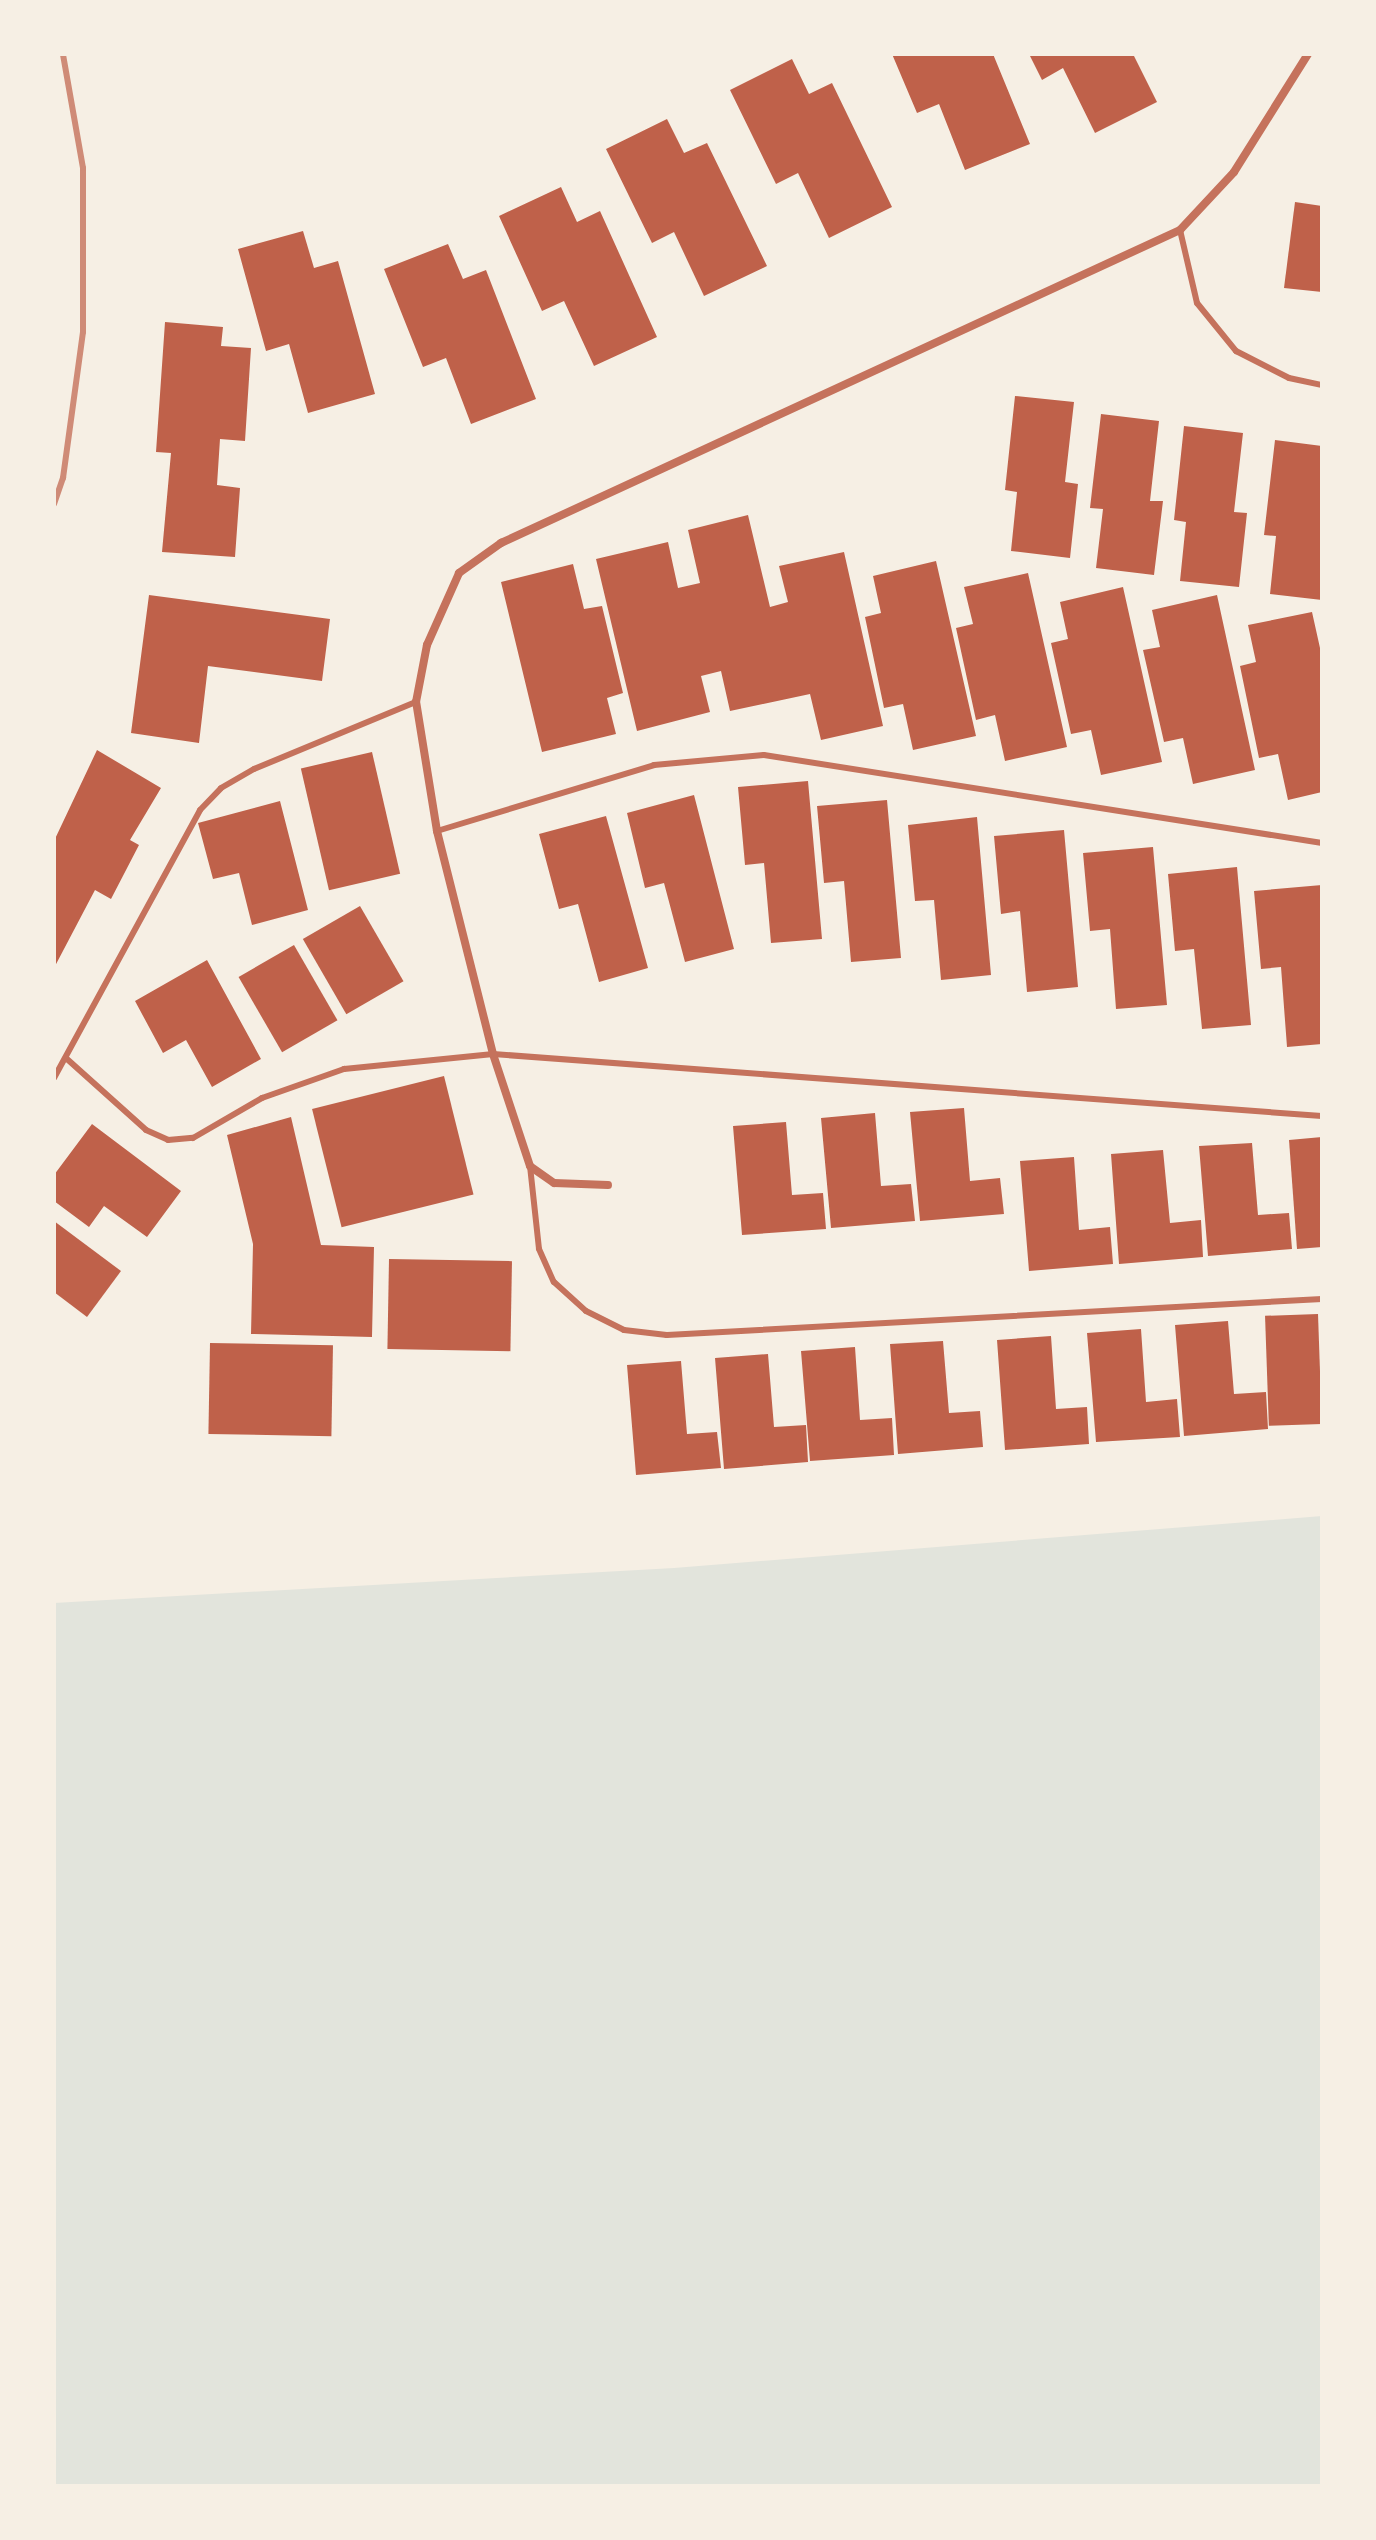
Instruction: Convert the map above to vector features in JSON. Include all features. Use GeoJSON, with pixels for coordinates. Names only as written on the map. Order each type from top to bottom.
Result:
{"type":"FeatureCollection","features":[{"type":"Feature","properties":{"kind":"street"},"geometry":{"type":"LineString","coordinates":[[608,1185],[554,1183],[530,1166],[493,1054],[437,831],[416,702],[427,645],[459,573],[501,543],[1180,230],[1234,172],[1308,54]]}},
{"type":"Feature","properties":{"kind":"lane"},"geometry":{"type":"LineString","coordinates":[[1180,230],[1197,303],[1236,351],[1289,378],[1322,385]]}},
{"type":"Feature","properties":{"kind":"lane"},"geometry":{"type":"LineString","coordinates":[[54,1078],[200,810],[221,788],[254,769],[416,702]]}},
{"type":"Feature","properties":{"kind":"lane"},"geometry":{"type":"LineString","coordinates":[[437,831],[654,765],[764,755],[1322,843]]}},
{"type":"Feature","properties":{"kind":"lane"},"geometry":{"type":"LineString","coordinates":[[67,1059],[146,1130],[168,1140],[193,1138],[262,1098],[344,1069],[493,1054],[1322,1116]]}},
{"type":"Feature","properties":{"kind":"lane"},"geometry":{"type":"LineString","coordinates":[[530,1166],[539,1249],[554,1282],[586,1311],[624,1330],[667,1335],[1322,1299]]}},
{"type":"Feature","properties":{"kind":"shaded area"},"geometry":{"type":"Polygon","coordinates":[[[1322,1516],[1322,2486],[54,2486],[54,1603],[674,1568],[1322,1516]]]}},
{"type":"Feature","properties":{"kind":"building"},"geometry":{"type":"Polygon","coordinates":[[[892,54],[993,54],[1030,144],[965,170],[939,104],[917,113],[892,54]]]}},
{"type":"Feature","properties":{"kind":"building"},"geometry":{"type":"Polygon","coordinates":[[[1029,54],[1133,54],[1157,102],[1095,133],[1063,68],[1042,80],[1029,54]]]}},
{"type":"Feature","properties":{"kind":"building"},"geometry":{"type":"Polygon","coordinates":[[[792,59],[809,94],[832,83],[892,207],[829,238],[798,173],[776,184],[730,90],[792,59]]]}},
{"type":"Feature","properties":{"kind":"building"},"geometry":{"type":"Polygon","coordinates":[[[667,119],[684,153],[707,143],[767,266],[704,296],[674,232],[652,243],[606,149],[667,119]]]}},
{"type":"Feature","properties":{"kind":"building"},"geometry":{"type":"Polygon","coordinates":[[[561,187],[577,222],[600,211],[657,337],[594,366],[564,301],[542,311],[499,216],[561,187]]]}},
{"type":"Feature","properties":{"kind":"building"},"geometry":{"type":"Polygon","coordinates":[[[1295,202],[1322,206],[1322,292],[1284,288],[1295,202]]]}},
{"type":"Feature","properties":{"kind":"building"},"geometry":{"type":"Polygon","coordinates":[[[303,231],[314,268],[338,261],[375,394],[308,413],[289,344],[266,351],[238,249],[303,231]]]}},
{"type":"Feature","properties":{"kind":"building"},"geometry":{"type":"Polygon","coordinates":[[[448,244],[463,279],[486,270],[536,399],[471,424],[446,358],[423,367],[384,269],[448,244]]]}},
{"type":"Feature","properties":{"kind":"building"},"geometry":{"type":"Polygon","coordinates":[[[165,322],[223,327],[221,346],[251,348],[245,441],[220,439],[217,485],[240,488],[235,557],[162,552],[171,453],[156,452],[165,322]]]}},
{"type":"Feature","properties":{"kind":"building"},"geometry":{"type":"Polygon","coordinates":[[[1015,396],[1074,402],[1065,482],[1078,484],[1070,558],[1011,551],[1017,492],[1005,490],[1015,396]]]}},
{"type":"Feature","properties":{"kind":"building"},"geometry":{"type":"Polygon","coordinates":[[[1101,414],[1159,421],[1150,501],[1163,501],[1154,575],[1096,568],[1103,509],[1090,508],[1101,414]]]}},
{"type":"Feature","properties":{"kind":"building"},"geometry":{"type":"Polygon","coordinates":[[[1184,426],[1243,433],[1234,512],[1247,513],[1239,587],[1180,581],[1186,522],[1174,520],[1184,426]]]}},
{"type":"Feature","properties":{"kind":"building"},"geometry":{"type":"Polygon","coordinates":[[[1275,440],[1322,446],[1322,600],[1270,594],[1276,536],[1264,535],[1275,440]]]}},
{"type":"Feature","properties":{"kind":"building"},"geometry":{"type":"Polygon","coordinates":[[[748,515],[770,607],[788,602],[779,566],[844,552],[883,726],[821,740],[810,694],[730,711],[721,671],[701,676],[710,712],[637,731],[596,559],[668,542],[678,588],[700,583],[688,530],[748,515]]]}},
{"type":"Feature","properties":{"kind":"building"},"geometry":{"type":"Polygon","coordinates":[[[936,561],[976,736],[913,750],[903,704],[884,708],[865,617],[881,613],[873,576],[936,561]]]}},
{"type":"Feature","properties":{"kind":"building"},"geometry":{"type":"Polygon","coordinates":[[[573,564],[584,609],[602,606],[623,693],[607,698],[616,734],[542,752],[501,582],[573,564]]]}},
{"type":"Feature","properties":{"kind":"building"},"geometry":{"type":"Polygon","coordinates":[[[1028,573],[1067,747],[1005,761],[995,715],[976,720],[956,628],[973,624],[964,587],[1028,573]]]}},
{"type":"Feature","properties":{"kind":"building"},"geometry":{"type":"Polygon","coordinates":[[[1123,587],[1162,762],[1101,775],[1091,730],[1071,734],[1051,643],[1068,639],[1060,602],[1123,587]]]}},
{"type":"Feature","properties":{"kind":"building"},"geometry":{"type":"Polygon","coordinates":[[[149,595],[330,619],[322,681],[208,666],[199,743],[131,733],[149,595]]]}},
{"type":"Feature","properties":{"kind":"building"},"geometry":{"type":"Polygon","coordinates":[[[1217,595],[1255,770],[1193,784],[1183,738],[1164,742],[1143,650],[1160,647],[1152,610],[1217,595]]]}},
{"type":"Feature","properties":{"kind":"building"},"geometry":{"type":"Polygon","coordinates":[[[1312,612],[1322,657],[1322,792],[1288,800],[1278,754],[1259,758],[1240,666],[1256,662],[1248,625],[1312,612]]]}},
{"type":"Feature","properties":{"kind":"building"},"geometry":{"type":"Polygon","coordinates":[[[97,750],[161,788],[130,840],[139,845],[111,899],[95,890],[54,968],[54,841],[97,750]]]}},
{"type":"Feature","properties":{"kind":"building"},"geometry":{"type":"Polygon","coordinates":[[[372,752],[400,874],[329,890],[301,768],[372,752]]]}},
{"type":"Feature","properties":{"kind":"building"},"geometry":{"type":"Polygon","coordinates":[[[808,781],[822,939],[771,943],[764,863],[745,865],[738,787],[808,781]]]}},
{"type":"Feature","properties":{"kind":"building"},"geometry":{"type":"Polygon","coordinates":[[[694,795],[734,949],[685,962],[664,883],[645,888],[627,813],[694,795]]]}},
{"type":"Feature","properties":{"kind":"building"},"geometry":{"type":"Polygon","coordinates":[[[887,800],[901,958],[851,962],[844,881],[824,883],[817,806],[887,800]]]}},
{"type":"Feature","properties":{"kind":"building"},"geometry":{"type":"Polygon","coordinates":[[[280,801],[308,910],[252,925],[239,873],[213,879],[198,823],[280,801]]]}},
{"type":"Feature","properties":{"kind":"building"},"geometry":{"type":"Polygon","coordinates":[[[606,816],[648,968],[599,982],[578,904],[559,909],[539,834],[606,816]]]}},
{"type":"Feature","properties":{"kind":"building"},"geometry":{"type":"Polygon","coordinates":[[[977,817],[991,975],[941,980],[934,900],[915,901],[908,825],[977,817]]]}},
{"type":"Feature","properties":{"kind":"building"},"geometry":{"type":"Polygon","coordinates":[[[1064,830],[1078,987],[1027,992],[1020,911],[1001,914],[994,836],[1064,830]]]}},
{"type":"Feature","properties":{"kind":"building"},"geometry":{"type":"Polygon","coordinates":[[[1153,847],[1167,1005],[1116,1009],[1110,929],[1090,931],[1083,853],[1153,847]]]}},
{"type":"Feature","properties":{"kind":"building"},"geometry":{"type":"Polygon","coordinates":[[[1237,867],[1251,1025],[1202,1029],[1194,949],[1175,951],[1168,874],[1237,867]]]}},
{"type":"Feature","properties":{"kind":"building"},"geometry":{"type":"Polygon","coordinates":[[[1322,885],[1322,1044],[1287,1047],[1281,967],[1261,969],[1254,891],[1322,885]]]}},
{"type":"Feature","properties":{"kind":"building"},"geometry":{"type":"Polygon","coordinates":[[[360,906],[404,981],[346,1014],[303,939],[360,906]]]}},
{"type":"Feature","properties":{"kind":"building"},"geometry":{"type":"Polygon","coordinates":[[[294,945],[338,1020],[282,1052],[239,977],[294,945]]]}},
{"type":"Feature","properties":{"kind":"building"},"geometry":{"type":"Polygon","coordinates":[[[207,960],[261,1059],[212,1087],[186,1040],[163,1053],[135,1001],[207,960]]]}},
{"type":"Feature","properties":{"kind":"building"},"geometry":{"type":"Polygon","coordinates":[[[444,1076],[474,1194],[342,1227],[312,1109],[444,1076]]]}},
{"type":"Feature","properties":{"kind":"building"},"geometry":{"type":"Polygon","coordinates":[[[964,1108],[970,1181],[1000,1178],[1004,1214],[920,1221],[910,1112],[964,1108]]]}},
{"type":"Feature","properties":{"kind":"building"},"geometry":{"type":"Polygon","coordinates":[[[875,1113],[881,1186],[911,1184],[915,1221],[831,1228],[821,1118],[875,1113]]]}},
{"type":"Feature","properties":{"kind":"building"},"geometry":{"type":"Polygon","coordinates":[[[291,1117],[321,1245],[374,1247],[372,1337],[251,1334],[253,1244],[227,1135],[291,1117]]]}},
{"type":"Feature","properties":{"kind":"building"},"geometry":{"type":"Polygon","coordinates":[[[786,1122],[792,1195],[823,1193],[826,1229],[742,1235],[733,1126],[786,1122]]]}},
{"type":"Feature","properties":{"kind":"building"},"geometry":{"type":"Polygon","coordinates":[[[92,1124],[181,1191],[147,1237],[104,1206],[89,1227],[54,1201],[54,1175],[92,1124]]]}},
{"type":"Feature","properties":{"kind":"building"},"geometry":{"type":"Polygon","coordinates":[[[1322,1137],[1322,1247],[1297,1249],[1289,1140],[1322,1137]]]}},
{"type":"Feature","properties":{"kind":"building"},"geometry":{"type":"Polygon","coordinates":[[[1252,1143],[1258,1215],[1289,1213],[1292,1249],[1208,1256],[1199,1146],[1252,1143]]]}},
{"type":"Feature","properties":{"kind":"building"},"geometry":{"type":"Polygon","coordinates":[[[1163,1150],[1170,1223],[1201,1220],[1203,1257],[1119,1264],[1111,1154],[1163,1150]]]}},
{"type":"Feature","properties":{"kind":"building"},"geometry":{"type":"Polygon","coordinates":[[[1074,1157],[1079,1230],[1110,1227],[1113,1264],[1029,1271],[1020,1161],[1074,1157]]]}},
{"type":"Feature","properties":{"kind":"building"},"geometry":{"type":"Polygon","coordinates":[[[54,1221],[121,1271],[87,1317],[54,1292],[54,1221]]]}},
{"type":"Feature","properties":{"kind":"building"},"geometry":{"type":"Polygon","coordinates":[[[389,1259],[512,1261],[510,1351],[387,1349],[389,1259]]]}},
{"type":"Feature","properties":{"kind":"building"},"geometry":{"type":"Polygon","coordinates":[[[1318,1314],[1322,1424],[1269,1426],[1265,1316],[1318,1314]]]}},
{"type":"Feature","properties":{"kind":"building"},"geometry":{"type":"Polygon","coordinates":[[[1228,1321],[1234,1394],[1266,1392],[1268,1429],[1184,1436],[1175,1325],[1228,1321]]]}},
{"type":"Feature","properties":{"kind":"building"},"geometry":{"type":"Polygon","coordinates":[[[1141,1329],[1146,1402],[1177,1399],[1180,1437],[1096,1442],[1087,1333],[1141,1329]]]}},
{"type":"Feature","properties":{"kind":"building"},"geometry":{"type":"Polygon","coordinates":[[[1051,1336],[1056,1409],[1087,1407],[1089,1444],[1005,1450],[997,1340],[1051,1336]]]}},
{"type":"Feature","properties":{"kind":"building"},"geometry":{"type":"Polygon","coordinates":[[[943,1341],[949,1413],[980,1411],[983,1447],[898,1454],[890,1344],[943,1341]]]}},
{"type":"Feature","properties":{"kind":"building"},"geometry":{"type":"Polygon","coordinates":[[[210,1343],[333,1345],[331,1436],[208,1434],[210,1343]]]}},
{"type":"Feature","properties":{"kind":"building"},"geometry":{"type":"Polygon","coordinates":[[[855,1347],[860,1420],[892,1418],[894,1455],[810,1461],[801,1351],[855,1347]]]}},
{"type":"Feature","properties":{"kind":"building"},"geometry":{"type":"Polygon","coordinates":[[[768,1354],[774,1427],[806,1425],[808,1462],[724,1469],[715,1358],[768,1354]]]}},
{"type":"Feature","properties":{"kind":"building"},"geometry":{"type":"Polygon","coordinates":[[[681,1361],[687,1434],[717,1432],[721,1468],[636,1475],[627,1365],[681,1361]]]}},
{"type":"Feature","properties":{"kind":"railway"},"geometry":{"type":"LineString","coordinates":[[54,504],[63,478],[83,332],[83,168],[63,54]]}}]}
